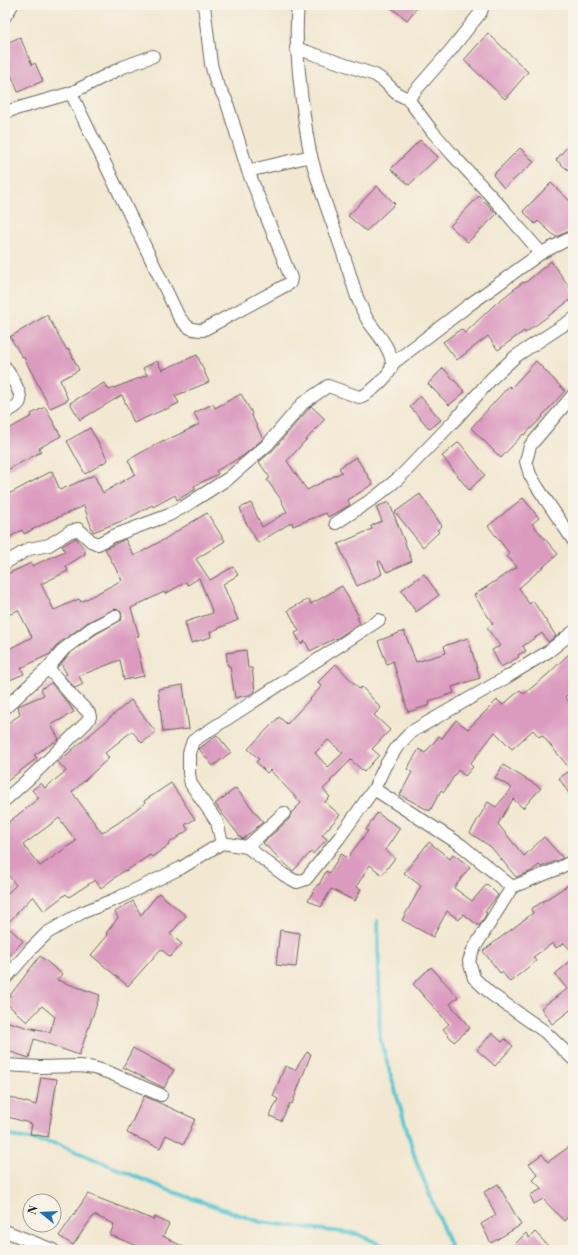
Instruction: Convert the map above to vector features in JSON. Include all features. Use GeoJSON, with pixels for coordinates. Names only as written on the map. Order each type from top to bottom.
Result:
{"type":"FeatureCollection","features":[{"type":"Feature","properties":{"kind":"street"},"geometry":{"type":"LineString","coordinates":[[5,16],[12,5]]}},
{"type":"Feature","properties":{"kind":"street"},"geometry":{"type":"LineString","coordinates":[[71,94],[179,317],[186,326],[193,330],[203,330],[290,283],[291,278],[248,171],[226,100],[216,82],[211,64],[204,5]]}},
{"type":"Feature","properties":{"kind":"street"},"geometry":{"type":"LineString","coordinates":[[298,5],[296,48],[306,133],[311,156],[324,200],[358,298],[366,318],[390,354],[392,364]]}},
{"type":"Feature","properties":{"kind":"street"},"geometry":{"type":"LineString","coordinates":[[408,99],[481,12],[483,5]]}},
{"type":"Feature","properties":{"kind":"street"},"geometry":{"type":"LineString","coordinates":[[296,48],[375,75],[384,81],[396,93],[408,99],[452,154],[541,253]]}},
{"type":"Feature","properties":{"kind":"street"},"geometry":{"type":"LineString","coordinates":[[6,108],[71,94],[123,67],[153,56]]}},
{"type":"Feature","properties":{"kind":"street"},"geometry":{"type":"LineString","coordinates":[[248,171],[311,156]]}},
{"type":"Feature","properties":{"kind":"street"},"geometry":{"type":"LineString","coordinates":[[5,563],[29,549],[49,545],[69,532],[78,529],[91,541],[98,544],[113,536],[180,509],[229,478],[267,445],[303,403],[318,392],[328,386],[360,397],[363,396],[378,385],[388,374],[392,364],[469,305],[541,253],[573,238]]}},
{"type":"Feature","properties":{"kind":"street"},"geometry":{"type":"LineString","coordinates":[[336,523],[377,496],[400,477],[455,420],[492,378],[516,356],[573,319]]}},
{"type":"Feature","properties":{"kind":"street"},"geometry":{"type":"LineString","coordinates":[[5,367],[11,376],[20,397],[18,404],[5,413]]}},
{"type":"Feature","properties":{"kind":"street"},"geometry":{"type":"LineString","coordinates":[[573,395],[530,446],[526,460],[530,475],[573,540]]}},
{"type":"Feature","properties":{"kind":"street"},"geometry":{"type":"LineString","coordinates":[[5,708],[48,668],[64,649],[92,628],[115,616]]}},
{"type":"Feature","properties":{"kind":"street"},"geometry":{"type":"LineString","coordinates":[[222,843],[217,822],[191,784],[189,774],[189,753],[193,741],[379,620]]}},
{"type":"Feature","properties":{"kind":"street"},"geometry":{"type":"LineString","coordinates":[[5,978],[47,933],[81,913],[118,898],[181,868],[222,843],[247,847],[284,875],[297,882],[306,878],[339,838],[374,790],[385,766],[397,747],[411,732],[464,703],[549,651],[573,632]]}},
{"type":"Feature","properties":{"kind":"street"},"geometry":{"type":"LineString","coordinates":[[5,800],[35,773],[87,722],[90,717],[89,713],[48,668]]}},
{"type":"Feature","properties":{"kind":"street"},"geometry":{"type":"LineString","coordinates":[[374,790],[461,845],[512,887]]}},
{"type":"Feature","properties":{"kind":"street"},"geometry":{"type":"LineString","coordinates":[[247,847],[284,813]]}},
{"type":"Feature","properties":{"kind":"street"},"geometry":{"type":"LineString","coordinates":[[573,861],[556,870],[512,887],[473,950],[469,961],[474,978],[491,994],[544,1031],[573,1059]]}},
{"type":"Feature","properties":{"kind":"street"},"geometry":{"type":"LineString","coordinates":[[5,1065],[40,1067],[80,1066],[94,1068],[110,1073],[161,1095]]}},
{"type":"Feature","properties":{"kind":"street"},"geometry":{"type":"LineString","coordinates":[[5,1231],[53,1250]]}},
{"type":"Feature","properties":{"kind":"building"},"geometry":{"type":"Polygon","coordinates":[[[388,5],[419,5],[407,20],[388,5]]]}},
{"type":"Feature","properties":{"kind":"building"},"geometry":{"type":"Polygon","coordinates":[[[488,33],[528,72],[505,99],[464,60],[488,33]]]}},
{"type":"Feature","properties":{"kind":"building"},"geometry":{"type":"Polygon","coordinates":[[[20,37],[32,65],[35,63],[43,81],[18,92],[10,71],[8,72],[5,65],[5,44],[20,37]]]}},
{"type":"Feature","properties":{"kind":"building"},"geometry":{"type":"Polygon","coordinates":[[[420,140],[438,157],[409,185],[391,169],[420,140]]]}},
{"type":"Feature","properties":{"kind":"building"},"geometry":{"type":"Polygon","coordinates":[[[573,140],[573,174],[556,160],[573,140]]]}},
{"type":"Feature","properties":{"kind":"building"},"geometry":{"type":"Polygon","coordinates":[[[520,148],[534,162],[504,188],[493,175],[520,148]]]}},
{"type":"Feature","properties":{"kind":"building"},"geometry":{"type":"Polygon","coordinates":[[[551,183],[573,204],[573,227],[571,230],[556,237],[538,221],[535,224],[523,211],[551,183]]]}},
{"type":"Feature","properties":{"kind":"building"},"geometry":{"type":"Polygon","coordinates":[[[377,186],[395,204],[366,231],[348,216],[377,186]]]}},
{"type":"Feature","properties":{"kind":"building"},"geometry":{"type":"Polygon","coordinates":[[[479,196],[497,214],[468,242],[450,226],[479,196]]]}},
{"type":"Feature","properties":{"kind":"building"},"geometry":{"type":"Polygon","coordinates":[[[551,261],[573,292],[573,298],[525,333],[524,331],[498,350],[488,336],[457,360],[443,342],[461,329],[465,333],[493,306],[523,282],[525,283],[551,261]]]}},
{"type":"Feature","properties":{"kind":"building"},"geometry":{"type":"Polygon","coordinates":[[[47,315],[67,350],[69,349],[79,370],[60,380],[68,400],[50,408],[23,356],[22,357],[10,337],[47,315]]]}},
{"type":"Feature","properties":{"kind":"building"},"geometry":{"type":"Polygon","coordinates":[[[197,355],[209,382],[175,396],[179,403],[134,423],[122,395],[80,420],[70,403],[104,383],[109,390],[147,375],[143,368],[157,361],[162,370],[197,355]]]}},
{"type":"Feature","properties":{"kind":"building"},"geometry":{"type":"Polygon","coordinates":[[[536,361],[565,391],[542,416],[543,417],[524,435],[523,434],[501,458],[471,428],[509,386],[511,388],[536,361]]]}},
{"type":"Feature","properties":{"kind":"building"},"geometry":{"type":"Polygon","coordinates":[[[443,368],[465,392],[449,405],[428,384],[443,368]]]}},
{"type":"Feature","properties":{"kind":"building"},"geometry":{"type":"Polygon","coordinates":[[[241,394],[252,413],[251,414],[263,439],[243,456],[216,471],[218,474],[194,486],[196,489],[177,500],[175,495],[153,507],[152,505],[127,519],[93,532],[84,506],[24,534],[22,530],[5,540],[5,496],[52,471],[60,490],[94,475],[103,493],[135,474],[128,460],[164,440],[165,441],[200,424],[194,413],[213,404],[215,408],[241,394]]]}},
{"type":"Feature","properties":{"kind":"building"},"geometry":{"type":"Polygon","coordinates":[[[420,396],[441,420],[430,429],[410,407],[420,396]]]}},
{"type":"Feature","properties":{"kind":"building"},"geometry":{"type":"Polygon","coordinates":[[[311,406],[325,419],[287,461],[307,490],[342,472],[339,468],[356,457],[373,484],[348,500],[350,505],[338,512],[328,517],[326,513],[293,526],[292,522],[258,543],[245,521],[240,508],[251,503],[262,527],[287,512],[280,498],[267,480],[270,478],[259,462],[273,450],[311,406]]]}},
{"type":"Feature","properties":{"kind":"building"},"geometry":{"type":"Polygon","coordinates":[[[45,407],[61,436],[39,448],[41,452],[5,471],[5,431],[32,416],[31,414],[45,407]]]}},
{"type":"Feature","properties":{"kind":"building"},"geometry":{"type":"Polygon","coordinates":[[[90,428],[108,460],[85,474],[67,441],[90,428]]]}},
{"type":"Feature","properties":{"kind":"building"},"geometry":{"type":"Polygon","coordinates":[[[459,442],[485,475],[469,490],[442,456],[459,442]]]}},
{"type":"Feature","properties":{"kind":"building"},"geometry":{"type":"Polygon","coordinates":[[[420,494],[442,526],[437,530],[439,532],[423,547],[395,512],[420,494]]]}},
{"type":"Feature","properties":{"kind":"building"},"geometry":{"type":"Polygon","coordinates":[[[523,498],[539,518],[532,524],[558,554],[519,588],[529,604],[533,601],[556,636],[548,642],[542,633],[523,646],[526,651],[518,655],[519,657],[501,667],[492,650],[500,646],[487,628],[493,624],[474,595],[517,567],[507,556],[510,554],[488,526],[523,498]]]}},
{"type":"Feature","properties":{"kind":"building"},"geometry":{"type":"Polygon","coordinates":[[[389,502],[412,561],[387,572],[380,561],[378,562],[382,574],[357,586],[338,544],[372,529],[371,526],[382,521],[376,507],[389,502]]]}},
{"type":"Feature","properties":{"kind":"building"},"geometry":{"type":"Polygon","coordinates":[[[207,513],[225,541],[196,559],[210,580],[233,567],[238,575],[223,584],[238,620],[210,632],[211,637],[191,643],[185,622],[213,613],[199,578],[188,585],[186,582],[165,594],[164,592],[131,608],[139,636],[135,637],[144,676],[124,680],[120,660],[79,676],[83,684],[75,688],[64,676],[67,674],[61,664],[69,654],[96,634],[121,620],[121,612],[115,609],[88,622],[59,643],[50,654],[21,668],[24,674],[5,682],[5,651],[32,637],[18,610],[5,617],[5,575],[31,563],[32,566],[65,551],[62,546],[76,538],[85,550],[85,554],[66,566],[68,571],[41,584],[54,610],[79,599],[81,602],[122,580],[105,549],[125,539],[134,556],[207,513]]]}},
{"type":"Feature","properties":{"kind":"building"},"geometry":{"type":"Polygon","coordinates":[[[424,574],[439,595],[416,612],[401,590],[424,574]]]}},
{"type":"Feature","properties":{"kind":"building"},"geometry":{"type":"Polygon","coordinates":[[[342,586],[359,617],[357,618],[360,623],[336,639],[310,651],[305,641],[301,644],[295,633],[299,631],[288,610],[309,599],[311,604],[342,586]]]}},
{"type":"Feature","properties":{"kind":"building"},"geometry":{"type":"Polygon","coordinates":[[[404,631],[416,662],[446,653],[444,646],[468,638],[480,678],[452,687],[454,693],[429,701],[430,705],[408,712],[393,661],[387,664],[378,641],[404,631]]]}},
{"type":"Feature","properties":{"kind":"building"},"geometry":{"type":"Polygon","coordinates":[[[246,650],[248,668],[252,668],[255,691],[249,695],[235,698],[230,666],[228,666],[226,653],[246,650]]]}},
{"type":"Feature","properties":{"kind":"building"},"geometry":{"type":"Polygon","coordinates":[[[573,650],[573,689],[565,697],[573,707],[573,800],[559,778],[571,770],[542,735],[539,737],[533,730],[512,749],[495,732],[470,764],[473,767],[465,776],[458,770],[444,792],[441,790],[430,811],[400,795],[412,772],[407,769],[419,749],[425,753],[439,736],[442,738],[456,720],[468,729],[497,700],[503,705],[520,690],[524,694],[547,675],[573,650]]]}},
{"type":"Feature","properties":{"kind":"building"},"geometry":{"type":"Polygon","coordinates":[[[336,664],[359,689],[362,687],[381,708],[374,715],[390,730],[372,749],[379,755],[364,772],[351,760],[323,789],[330,797],[325,802],[340,815],[322,835],[327,839],[313,854],[311,852],[293,871],[263,843],[289,819],[291,813],[301,803],[270,770],[267,773],[256,762],[259,759],[248,749],[279,717],[287,724],[322,686],[318,682],[336,664]],[[328,740],[315,753],[328,767],[343,753],[328,740]]]}},
{"type":"Feature","properties":{"kind":"building"},"geometry":{"type":"Polygon","coordinates":[[[51,683],[74,712],[51,725],[59,739],[34,755],[37,758],[5,783],[5,725],[20,715],[18,706],[44,695],[41,689],[51,683]]]}},
{"type":"Feature","properties":{"kind":"building"},"geometry":{"type":"Polygon","coordinates":[[[183,685],[189,729],[163,732],[158,689],[183,685]]]}},
{"type":"Feature","properties":{"kind":"building"},"geometry":{"type":"Polygon","coordinates":[[[131,700],[156,732],[142,743],[132,731],[105,753],[109,758],[72,792],[102,833],[118,823],[145,803],[144,801],[171,783],[195,819],[185,825],[188,830],[168,844],[169,845],[152,857],[150,855],[126,871],[125,870],[101,888],[95,880],[69,897],[66,894],[44,911],[33,896],[6,925],[23,941],[5,960],[5,896],[16,885],[5,871],[5,825],[39,798],[32,790],[41,783],[45,788],[66,771],[58,762],[131,700]],[[59,818],[23,845],[40,866],[76,841],[59,818]]]}},
{"type":"Feature","properties":{"kind":"building"},"geometry":{"type":"Polygon","coordinates":[[[217,735],[231,752],[213,766],[199,749],[217,735]]]}},
{"type":"Feature","properties":{"kind":"building"},"geometry":{"type":"Polygon","coordinates":[[[503,765],[541,788],[523,808],[513,799],[498,824],[524,856],[544,837],[563,858],[541,867],[539,865],[530,872],[516,877],[491,847],[470,833],[488,802],[496,807],[512,788],[495,778],[503,765]]]}},
{"type":"Feature","properties":{"kind":"building"},"geometry":{"type":"Polygon","coordinates":[[[236,788],[263,822],[243,839],[215,804],[236,788]]]}},
{"type":"Feature","properties":{"kind":"building"},"geometry":{"type":"Polygon","coordinates":[[[377,813],[400,828],[385,850],[395,858],[382,875],[370,865],[356,887],[361,889],[355,901],[331,889],[321,907],[308,900],[318,884],[319,885],[326,871],[329,873],[341,854],[347,858],[368,831],[366,830],[377,813]]]}},
{"type":"Feature","properties":{"kind":"building"},"geometry":{"type":"Polygon","coordinates":[[[429,842],[450,859],[453,854],[470,867],[454,888],[472,901],[487,884],[498,895],[485,912],[487,913],[479,926],[463,914],[459,920],[447,911],[433,937],[402,920],[421,886],[404,873],[429,842]]]}},
{"type":"Feature","properties":{"kind":"building"},"geometry":{"type":"Polygon","coordinates":[[[573,882],[573,953],[564,943],[556,948],[553,943],[533,957],[536,961],[510,982],[502,972],[500,973],[483,951],[533,913],[531,909],[573,882]]]}},
{"type":"Feature","properties":{"kind":"building"},"geometry":{"type":"Polygon","coordinates":[[[159,893],[186,916],[170,934],[182,944],[170,957],[161,949],[128,986],[91,955],[108,935],[106,933],[118,918],[115,912],[133,901],[141,915],[159,893]]]}},
{"type":"Feature","properties":{"kind":"building"},"geometry":{"type":"Polygon","coordinates":[[[280,930],[300,933],[296,967],[276,965],[280,930]]]}},
{"type":"Feature","properties":{"kind":"building"},"geometry":{"type":"Polygon","coordinates":[[[40,956],[62,974],[57,980],[100,995],[79,1055],[34,1039],[29,1058],[5,1050],[5,1021],[36,1030],[33,1028],[50,1032],[55,1017],[42,1006],[27,1022],[5,1002],[40,956]]]}},
{"type":"Feature","properties":{"kind":"building"},"geometry":{"type":"Polygon","coordinates":[[[573,959],[573,1008],[552,1024],[541,1008],[567,989],[555,974],[573,959]]]}},
{"type":"Feature","properties":{"kind":"building"},"geometry":{"type":"Polygon","coordinates":[[[431,967],[458,997],[450,1004],[470,1028],[454,1042],[443,1029],[449,1024],[413,984],[431,967]]]}},
{"type":"Feature","properties":{"kind":"building"},"geometry":{"type":"Polygon","coordinates":[[[492,1033],[502,1042],[505,1039],[513,1046],[495,1066],[477,1050],[492,1033]]]}},
{"type":"Feature","properties":{"kind":"building"},"geometry":{"type":"Polygon","coordinates":[[[133,1048],[174,1070],[164,1088],[123,1067],[133,1048]]]}},
{"type":"Feature","properties":{"kind":"building"},"geometry":{"type":"Polygon","coordinates":[[[307,1052],[311,1054],[292,1104],[290,1103],[281,1121],[270,1116],[278,1099],[273,1096],[285,1066],[295,1070],[307,1052]]]}},
{"type":"Feature","properties":{"kind":"building"},"geometry":{"type":"Polygon","coordinates":[[[41,1077],[57,1079],[48,1137],[30,1134],[32,1124],[5,1116],[5,1096],[36,1105],[41,1077]]]}},
{"type":"Feature","properties":{"kind":"building"},"geometry":{"type":"Polygon","coordinates":[[[144,1096],[195,1119],[184,1144],[166,1135],[160,1148],[127,1133],[144,1096]]]}},
{"type":"Feature","properties":{"kind":"building"},"geometry":{"type":"Polygon","coordinates":[[[573,1144],[573,1212],[564,1221],[543,1199],[534,1204],[530,1195],[542,1189],[533,1180],[538,1175],[529,1164],[542,1154],[548,1162],[573,1144]]]}},
{"type":"Feature","properties":{"kind":"building"},"geometry":{"type":"Polygon","coordinates":[[[498,1184],[521,1225],[491,1243],[481,1224],[496,1215],[484,1192],[498,1184]]]}},
{"type":"Feature","properties":{"kind":"building"},"geometry":{"type":"Polygon","coordinates":[[[88,1194],[154,1220],[155,1217],[169,1224],[163,1236],[189,1250],[138,1250],[140,1247],[110,1235],[114,1224],[94,1215],[73,1245],[59,1236],[88,1194]]]}},
{"type":"Feature","properties":{"kind":"building"},"geometry":{"type":"Polygon","coordinates":[[[535,1232],[552,1250],[509,1250],[526,1233],[529,1238],[535,1232]]]}},
{"type":"Feature","properties":{"kind":"waterway"},"geometry":{"type":"LineString","coordinates":[[378,921],[380,1038],[416,1161],[452,1250]]}},
{"type":"Feature","properties":{"kind":"waterway"},"geometry":{"type":"LineString","coordinates":[[5,1135],[58,1144],[168,1190],[260,1222],[357,1234],[394,1250]]}}]}
